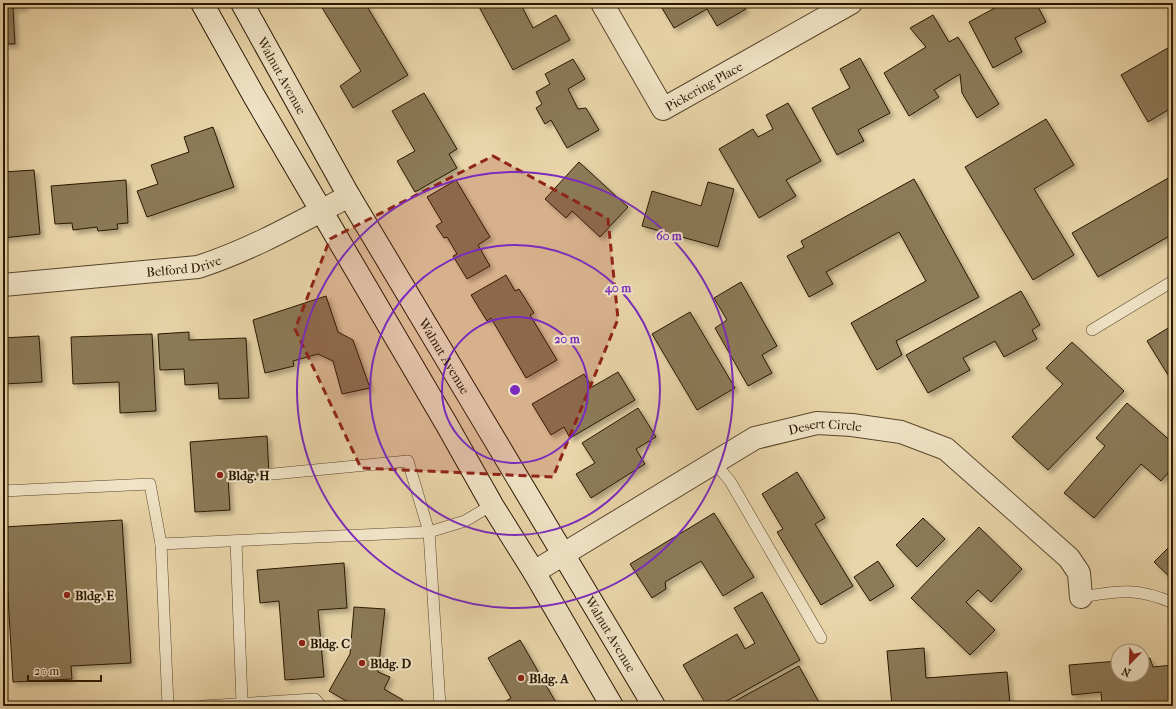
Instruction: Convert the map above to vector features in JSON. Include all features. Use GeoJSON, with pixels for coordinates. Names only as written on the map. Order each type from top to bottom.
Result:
{"type":"FeatureCollection","features":[{"type":"Feature","properties":{"kind":"street","name":"Walnut Avenue"},"geometry":{"type":"LineString","coordinates":[[242,3],[349,196],[564,553],[654,706]]}},
{"type":"Feature","properties":{"kind":"street","name":"Pickering Place"},"geometry":{"type":"LineString","coordinates":[[602,3],[663,109],[851,3]]}},
{"type":"Feature","properties":{"kind":"street"},"geometry":{"type":"LineString","coordinates":[[205,4],[254,96],[322,210],[492,505],[534,572],[612,706]]}},
{"type":"Feature","properties":{"kind":"street","name":"Belford Drive"},"geometry":{"type":"LineString","coordinates":[[3,285],[198,268],[225,259],[349,196]]}},
{"type":"Feature","properties":{"kind":"street","name":"Desert Circle"},"geometry":{"type":"LineString","coordinates":[[534,572],[755,438],[817,423],[852,425],[901,432],[946,449],[1069,558],[1079,573],[1081,597]]}},
{"type":"Feature","properties":{"kind":"lane"},"geometry":{"type":"LineString","coordinates":[[1092,330],[1173,282]]}},
{"type":"Feature","properties":{"kind":"lane"},"geometry":{"type":"LineString","coordinates":[[273,474],[408,461],[429,532],[440,706]]}},
{"type":"Feature","properties":{"kind":"lane"},"geometry":{"type":"LineString","coordinates":[[714,462],[730,481],[821,638]]}},
{"type":"Feature","properties":{"kind":"lane"},"geometry":{"type":"LineString","coordinates":[[3,491],[150,484],[161,544],[168,706]]}},
{"type":"Feature","properties":{"kind":"lane"},"geometry":{"type":"LineString","coordinates":[[161,544],[429,532],[465,521],[492,505]]}},
{"type":"Feature","properties":{"kind":"lane"},"geometry":{"type":"LineString","coordinates":[[236,541],[242,703]]}},
{"type":"Feature","properties":{"kind":"lane"},"geometry":{"type":"LineString","coordinates":[[1081,597],[1123,590],[1153,594],[1173,603]]}},
{"type":"Feature","properties":{"kind":"lane"},"geometry":{"type":"LineString","coordinates":[[203,706],[315,699],[321,706]]}},
{"type":"Feature","properties":{"kind":"highlighted area"},"geometry":{"type":"Polygon","coordinates":[[[493,156],[608,219],[618,319],[553,477],[361,468],[295,329],[330,239],[493,156]]]}},
{"type":"Feature","properties":{"kind":"building"},"geometry":{"type":"Polygon","coordinates":[[[3,3],[24,3],[24,7],[13,8],[15,44],[3,44],[3,3]]]}},
{"type":"Feature","properties":{"kind":"building"},"geometry":{"type":"Polygon","coordinates":[[[327,3],[365,3],[408,75],[353,108],[340,86],[361,71],[321,6],[327,3]]]}},
{"type":"Feature","properties":{"kind":"building"},"geometry":{"type":"Polygon","coordinates":[[[477,3],[520,3],[533,28],[556,15],[570,40],[513,70],[477,3]]]}},
{"type":"Feature","properties":{"kind":"building"},"geometry":{"type":"Polygon","coordinates":[[[659,3],[742,3],[746,9],[717,26],[707,9],[674,28],[659,3]]]}},
{"type":"Feature","properties":{"kind":"building"},"geometry":{"type":"Polygon","coordinates":[[[1004,3],[1036,3],[1046,22],[1015,38],[1022,52],[993,68],[969,22],[1004,3]]]}},
{"type":"Feature","properties":{"kind":"building"},"geometry":{"type":"Polygon","coordinates":[[[933,15],[949,42],[958,37],[999,104],[977,118],[962,93],[960,74],[934,90],[939,97],[909,116],[884,73],[926,47],[910,28],[933,15]]]}},
{"type":"Feature","properties":{"kind":"building"},"geometry":{"type":"Polygon","coordinates":[[[1173,45],[1173,107],[1148,122],[1121,75],[1173,45]]]}},
{"type":"Feature","properties":{"kind":"building"},"geometry":{"type":"Polygon","coordinates":[[[860,58],[890,113],[858,130],[864,141],[837,155],[812,108],[850,88],[840,69],[860,58]]]}},
{"type":"Feature","properties":{"kind":"building"},"geometry":{"type":"Polygon","coordinates":[[[573,59],[585,79],[568,89],[578,109],[586,108],[599,130],[567,148],[551,120],[545,124],[536,108],[542,104],[536,92],[550,84],[545,74],[573,59]]]}},
{"type":"Feature","properties":{"kind":"building"},"geometry":{"type":"Polygon","coordinates":[[[424,93],[457,149],[449,154],[457,168],[415,192],[397,161],[415,151],[392,111],[424,93]]]}},
{"type":"Feature","properties":{"kind":"building"},"geometry":{"type":"Polygon","coordinates":[[[788,103],[821,161],[786,180],[796,196],[759,218],[719,149],[753,129],[758,137],[773,129],[766,115],[788,103]]]}},
{"type":"Feature","properties":{"kind":"building"},"geometry":{"type":"Polygon","coordinates":[[[1046,119],[1074,165],[1034,189],[1074,255],[1033,280],[965,167],[1046,119]]]}},
{"type":"Feature","properties":{"kind":"building"},"geometry":{"type":"Polygon","coordinates":[[[213,127],[234,187],[147,217],[137,191],[158,184],[151,165],[189,152],[184,137],[213,127]]]}},
{"type":"Feature","properties":{"kind":"building"},"geometry":{"type":"Polygon","coordinates":[[[579,162],[628,207],[600,237],[572,211],[566,218],[545,199],[579,162]]]}},
{"type":"Feature","properties":{"kind":"building"},"geometry":{"type":"Polygon","coordinates":[[[34,170],[40,234],[3,238],[3,172],[34,170]]]}},
{"type":"Feature","properties":{"kind":"building"},"geometry":{"type":"Polygon","coordinates":[[[1170,177],[1173,183],[1173,234],[1098,277],[1072,233],[1170,177]]]}},
{"type":"Feature","properties":{"kind":"building"},"geometry":{"type":"Polygon","coordinates":[[[914,179],[979,297],[896,341],[902,355],[877,370],[851,323],[926,281],[899,232],[826,272],[833,284],[809,297],[787,256],[804,247],[801,241],[914,179]]]}},
{"type":"Feature","properties":{"kind":"building"},"geometry":{"type":"Polygon","coordinates":[[[126,180],[128,223],[117,224],[118,229],[98,231],[97,227],[73,230],[72,223],[55,224],[51,186],[126,180]]]}},
{"type":"Feature","properties":{"kind":"building"},"geometry":{"type":"Polygon","coordinates":[[[456,180],[490,237],[478,245],[490,266],[467,279],[453,256],[457,254],[447,237],[444,238],[436,226],[442,222],[427,197],[456,180]]]}},
{"type":"Feature","properties":{"kind":"building"},"geometry":{"type":"Polygon","coordinates":[[[708,182],[734,189],[718,247],[642,226],[652,191],[701,206],[708,182]]]}},
{"type":"Feature","properties":{"kind":"building"},"geometry":{"type":"Polygon","coordinates":[[[506,275],[515,291],[519,289],[534,313],[530,315],[557,360],[526,378],[491,318],[487,321],[471,295],[506,275]]]}},
{"type":"Feature","properties":{"kind":"building"},"geometry":{"type":"Polygon","coordinates":[[[741,282],[777,346],[762,355],[772,373],[748,386],[715,328],[727,320],[714,298],[741,282]]]}},
{"type":"Feature","properties":{"kind":"building"},"geometry":{"type":"Polygon","coordinates":[[[1021,291],[1040,325],[1032,330],[1037,339],[1004,357],[995,341],[963,358],[970,370],[928,393],[906,355],[1021,291]]]}},
{"type":"Feature","properties":{"kind":"building"},"geometry":{"type":"Polygon","coordinates":[[[326,296],[338,332],[353,340],[370,388],[342,394],[333,361],[318,354],[293,361],[294,366],[265,373],[253,320],[326,296]]]}},
{"type":"Feature","properties":{"kind":"building"},"geometry":{"type":"Polygon","coordinates":[[[690,312],[735,388],[697,410],[652,334],[690,312]]]}},
{"type":"Feature","properties":{"kind":"building"},"geometry":{"type":"Polygon","coordinates":[[[1173,325],[1173,383],[1147,341],[1173,325]]]}},
{"type":"Feature","properties":{"kind":"building"},"geometry":{"type":"Polygon","coordinates":[[[189,332],[189,340],[246,338],[249,398],[219,399],[218,383],[185,385],[184,369],[160,370],[158,334],[189,332]]]}},
{"type":"Feature","properties":{"kind":"building"},"geometry":{"type":"Polygon","coordinates":[[[152,334],[156,411],[120,413],[119,382],[73,384],[71,337],[152,334]]]}},
{"type":"Feature","properties":{"kind":"building"},"geometry":{"type":"Polygon","coordinates":[[[39,336],[42,382],[3,384],[3,338],[39,336]]]}},
{"type":"Feature","properties":{"kind":"building"},"geometry":{"type":"Polygon","coordinates":[[[1072,342],[1124,391],[1048,470],[1012,437],[1063,384],[1046,368],[1072,342]]]}},
{"type":"Feature","properties":{"kind":"building"},"geometry":{"type":"Polygon","coordinates":[[[618,372],[635,400],[570,438],[564,427],[551,435],[532,404],[584,374],[592,387],[618,372]]]}},
{"type":"Feature","properties":{"kind":"building"},"geometry":{"type":"Polygon","coordinates":[[[1127,403],[1173,443],[1173,467],[1161,481],[1141,464],[1094,518],[1064,493],[1105,446],[1096,438],[1127,403]]]}},
{"type":"Feature","properties":{"kind":"building"},"geometry":{"type":"Polygon","coordinates":[[[638,408],[656,437],[636,449],[645,464],[591,498],[576,474],[595,463],[582,443],[638,408]]]}},
{"type":"Feature","properties":{"kind":"building","name":"Bldg. H"},"geometry":{"type":"Polygon","coordinates":[[[267,436],[269,474],[228,477],[230,510],[195,512],[190,442],[267,436]]]}},
{"type":"Feature","properties":{"kind":"building"},"geometry":{"type":"Polygon","coordinates":[[[797,472],[825,518],[815,524],[853,586],[821,605],[777,532],[783,529],[762,494],[797,472]]]}},
{"type":"Feature","properties":{"kind":"building"},"geometry":{"type":"Polygon","coordinates":[[[714,513],[754,577],[723,596],[701,561],[665,582],[666,589],[652,598],[630,564],[714,513]]]}},
{"type":"Feature","properties":{"kind":"building"},"geometry":{"type":"Polygon","coordinates":[[[923,518],[945,539],[917,567],[896,545],[923,518]]]}},
{"type":"Feature","properties":{"kind":"building","name":"Bldg. E"},"geometry":{"type":"Polygon","coordinates":[[[122,520],[131,663],[71,666],[72,679],[13,682],[4,527],[122,520]]]}},
{"type":"Feature","properties":{"kind":"building"},"geometry":{"type":"Polygon","coordinates":[[[979,527],[1022,569],[991,602],[978,590],[966,602],[995,630],[970,655],[911,598],[979,527]]]}},
{"type":"Feature","properties":{"kind":"building"},"geometry":{"type":"Polygon","coordinates":[[[1173,543],[1173,580],[1154,562],[1173,543]]]}},
{"type":"Feature","properties":{"kind":"building"},"geometry":{"type":"Polygon","coordinates":[[[878,561],[894,586],[870,601],[854,577],[878,561]]]}},
{"type":"Feature","properties":{"kind":"building","name":"Bldg. C"},"geometry":{"type":"Polygon","coordinates":[[[344,563],[347,608],[318,610],[324,677],[285,680],[279,601],[260,603],[257,570],[344,563]]]}},
{"type":"Feature","properties":{"kind":"building"},"geometry":{"type":"Polygon","coordinates":[[[762,592],[800,660],[718,706],[707,706],[683,665],[737,634],[745,649],[755,643],[734,608],[762,592]]]}},
{"type":"Feature","properties":{"kind":"building","name":"Bldg. D"},"geometry":{"type":"Polygon","coordinates":[[[354,607],[385,609],[378,672],[390,677],[384,689],[403,700],[400,706],[355,706],[329,691],[350,654],[354,607]]]}},
{"type":"Feature","properties":{"kind":"building","name":"Bldg. A"},"geometry":{"type":"Polygon","coordinates":[[[520,640],[558,706],[504,706],[503,703],[511,698],[488,658],[520,640]]]}},
{"type":"Feature","properties":{"kind":"building"},"geometry":{"type":"Polygon","coordinates":[[[924,648],[926,678],[1007,672],[1010,705],[892,706],[887,651],[924,648]]]}},
{"type":"Feature","properties":{"kind":"building"},"geometry":{"type":"Polygon","coordinates":[[[1150,658],[1153,667],[1173,665],[1173,706],[1102,706],[1101,692],[1072,695],[1069,665],[1110,662],[1110,683],[1150,683],[1150,658]]]}},
{"type":"Feature","properties":{"kind":"building"},"geometry":{"type":"Polygon","coordinates":[[[799,666],[821,706],[728,705],[799,666]]]}},
{"type":"Feature","properties":{"kind":"place","name":"Bldg. H"},"geometry":{"type":"Point","coordinates":[220,475]}},
{"type":"Feature","properties":{"kind":"place","name":"Bldg. E"},"geometry":{"type":"Point","coordinates":[67,595]}},
{"type":"Feature","properties":{"kind":"place","name":"Bldg. C"},"geometry":{"type":"Point","coordinates":[302,643]}},
{"type":"Feature","properties":{"kind":"place","name":"Bldg. D"},"geometry":{"type":"Point","coordinates":[362,663]}},
{"type":"Feature","properties":{"kind":"place","name":"Bldg. A"},"geometry":{"type":"Point","coordinates":[521,678]}}]}
